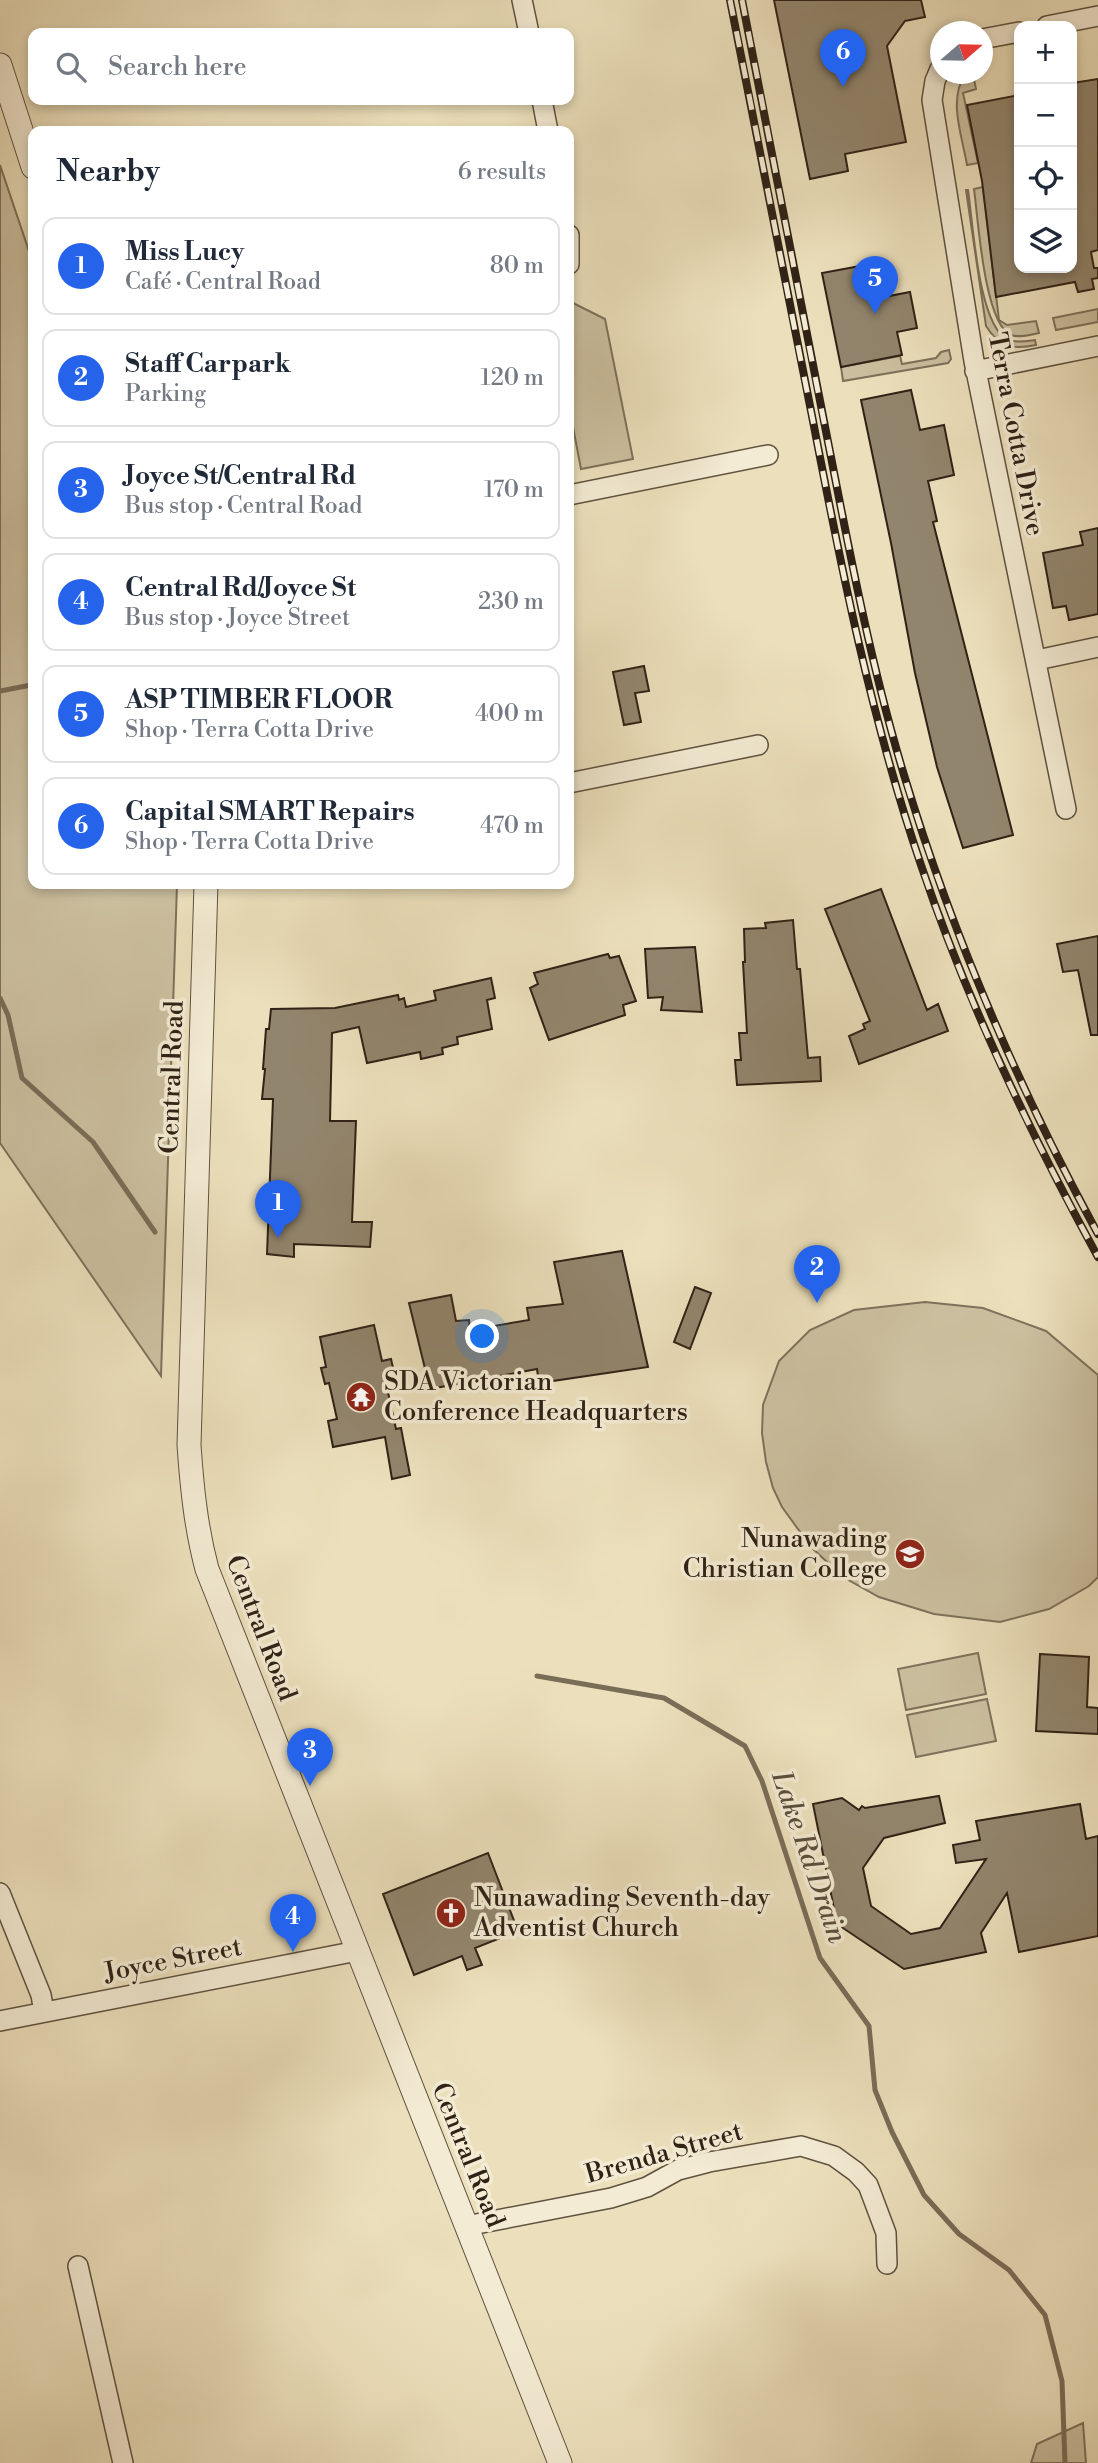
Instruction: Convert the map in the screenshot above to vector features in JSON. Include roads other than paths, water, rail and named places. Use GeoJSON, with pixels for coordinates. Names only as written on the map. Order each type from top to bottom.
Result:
{"type":"FeatureCollection","features":[{"type":"Feature","properties":{"kind":"street"},"geometry":{"type":"LineString","coordinates":[[522,0],[528,28]]}},
{"type":"Feature","properties":{"kind":"street"},"geometry":{"type":"LineString","coordinates":[[1072,21],[1098,16]]}},
{"type":"Feature","properties":{"kind":"street"},"geometry":{"type":"LineString","coordinates":[[993,37],[1014,33]]}},
{"type":"Feature","properties":{"kind":"street"},"geometry":{"type":"LineString","coordinates":[[0,65],[28,152]]}},
{"type":"Feature","properties":{"kind":"street","name":"Terra Cotta Drive"},"geometry":{"type":"LineString","coordinates":[[935,84],[932,100],[975,371],[1066,808]]}},
{"type":"Feature","properties":{"kind":"street"},"geometry":{"type":"LineString","coordinates":[[543,105],[547,126]]}},
{"type":"Feature","properties":{"kind":"street"},"geometry":{"type":"LineString","coordinates":[[975,371],[1098,346]]}},
{"type":"Feature","properties":{"kind":"street"},"geometry":{"type":"LineString","coordinates":[[574,494],[768,455]]}},
{"type":"Feature","properties":{"kind":"street"},"geometry":{"type":"LineString","coordinates":[[1037,660],[1098,648]]}},
{"type":"Feature","properties":{"kind":"street"},"geometry":{"type":"LineString","coordinates":[[574,782],[758,745]]}},
{"type":"Feature","properties":{"kind":"street","name":"Central Road"},"geometry":{"type":"LineString","coordinates":[[206,889],[189,1446],[192,1495],[199,1540],[207,1569],[560,2463]]}},
{"type":"Feature","properties":{"kind":"street"},"geometry":{"type":"LineString","coordinates":[[0,1893],[41,1995],[44,2012]]}},
{"type":"Feature","properties":{"kind":"street","name":"Joyce Street"},"geometry":{"type":"LineString","coordinates":[[0,2021],[357,1951]]}},
{"type":"Feature","properties":{"kind":"street","name":"Brenda Street"},"geometry":{"type":"LineString","coordinates":[[466,2226],[611,2198],[647,2187],[678,2171],[709,2162],[801,2146],[834,2156],[856,2172],[867,2185],[886,2233],[887,2264]]}},
{"type":"Feature","properties":{"kind":"street"},"geometry":{"type":"LineString","coordinates":[[78,2266],[123,2463]]}},
{"type":"Feature","properties":{"kind":"waterway"},"geometry":{"type":"LineString","coordinates":[[0,691],[28,686]]}},
{"type":"Feature","properties":{"kind":"waterway","name":"Lake Rd Drain"},"geometry":{"type":"LineString","coordinates":[[0,998],[8,1015],[22,1078],[93,1142],[155,1232]]}},
{"type":"Feature","properties":{"kind":"waterway","name":"Lake Rd Drain"},"geometry":{"type":"LineString","coordinates":[[537,1676],[664,1698],[745,1746],[762,1781],[820,1958],[869,2026],[875,2090],[892,2132],[924,2195],[959,2234],[1009,2270],[1045,2315],[1062,2381],[1065,2463]]}},
{"type":"Feature","properties":{"kind":"railway"},"geometry":{"type":"LineString","coordinates":[[730,0],[846,586],[872,699],[903,810],[939,916],[979,1016],[1024,1114],[1098,1257]]}},
{"type":"Feature","properties":{"kind":"railway"},"geometry":{"type":"LineString","coordinates":[[742,0],[854,574],[904,775],[943,893],[989,1009],[1041,1123],[1098,1234]]}},
{"type":"Feature","properties":{"kind":"place","name":"Capital SMART Repairs"},"geometry":{"type":"Point","coordinates":[843,87]}},
{"type":"Feature","properties":{"kind":"place","name":"ASP TIMBER FLOOR"},"geometry":{"type":"Point","coordinates":[875,314]}},
{"type":"Feature","properties":{"kind":"place","name":"Miss Lucy"},"geometry":{"type":"Point","coordinates":[278,1238]}},
{"type":"Feature","properties":{"kind":"place","name":"Staff Carpark"},"geometry":{"type":"Point","coordinates":[817,1303]}},
{"type":"Feature","properties":{"kind":"place","name":"SDA Victorian Conference Headquarters"},"geometry":{"type":"Point","coordinates":[361,1397]}},
{"type":"Feature","properties":{"kind":"place","name":"Nunawading Christian College"},"geometry":{"type":"Point","coordinates":[910,1554]}},
{"type":"Feature","properties":{"kind":"place","name":"Joyce St/Central Rd"},"geometry":{"type":"Point","coordinates":[310,1786]}},
{"type":"Feature","properties":{"kind":"place","name":"Nunawading Seventh-day Adventist Church"},"geometry":{"type":"Point","coordinates":[451,1913]}},
{"type":"Feature","properties":{"kind":"place","name":"Central Rd/Joyce St"},"geometry":{"type":"Point","coordinates":[293,1952]}}]}
